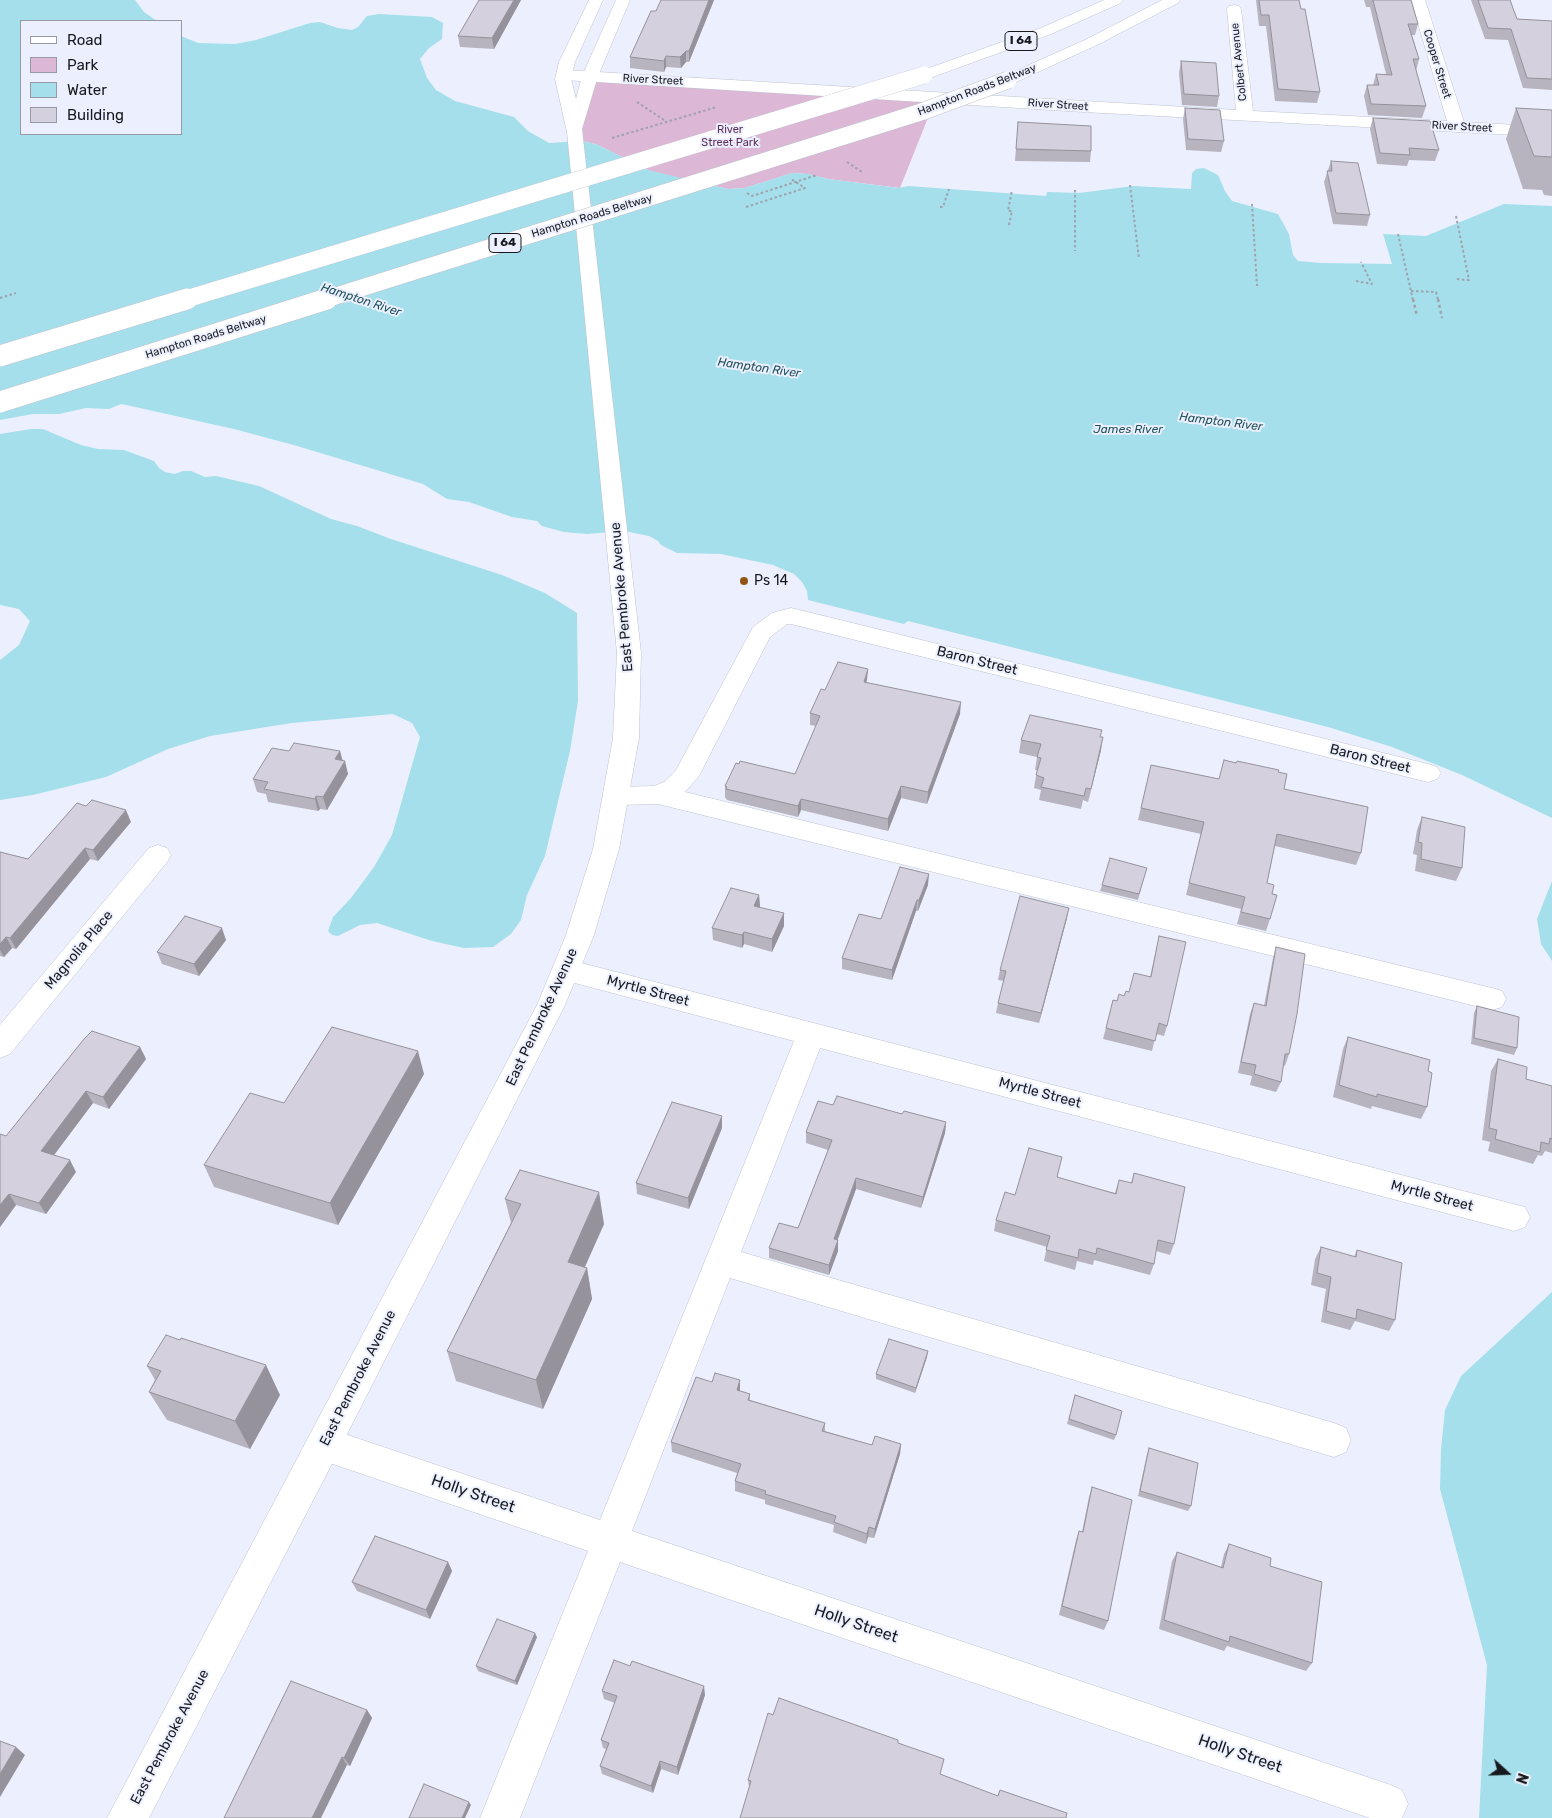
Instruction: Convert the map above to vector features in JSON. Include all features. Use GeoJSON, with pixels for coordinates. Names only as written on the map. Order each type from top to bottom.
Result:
{"type":"FeatureCollection","features":[{"type":"Feature","properties":{"kind":"main road","name":"East Pembroke Avenue"},"geometry":{"type":"LineString","coordinates":[[127,1818],[504,1098],[566,970],[590,904],[606,849],[626,738],[629,693],[626,614],[574,132],[563,81],[567,62],[596,0]]}},
{"type":"Feature","properties":{"kind":"main road","name":"East Pembroke Avenue"},"geometry":{"type":"LineString","coordinates":[[574,132],[590,76],[623,0]]}},
{"type":"Feature","properties":{"kind":"main road","name":"I 64"},"geometry":{"type":"LineString","coordinates":[[0,356],[924,75],[1046,31],[1116,0]]}},
{"type":"Feature","properties":{"kind":"main road","name":"Hampton Roads Beltway"},"geometry":{"type":"LineString","coordinates":[[0,402],[921,112],[1008,80],[1092,42],[1173,0]]}},
{"type":"Feature","properties":{"kind":"main road","name":"Cooper Street"},"geometry":{"type":"LineString","coordinates":[[1418,0],[1456,127]]}},
{"type":"Feature","properties":{"kind":"main road","name":"Colbert Avenue"},"geometry":{"type":"LineString","coordinates":[[1234,9],[1245,116]]}},
{"type":"Feature","properties":{"kind":"main road","name":"River Street"},"geometry":{"type":"LineString","coordinates":[[564,75],[1245,116],[1552,132]]}},
{"type":"Feature","properties":{"kind":"main road","name":"Baron Street"},"geometry":{"type":"LineString","coordinates":[[617,796],[658,795],[674,788],[686,776],[761,632],[769,624],[780,618],[791,616],[1428,773]]}},
{"type":"Feature","properties":{"kind":"main road"},"geometry":{"type":"LineString","coordinates":[[658,795],[1492,999]]}},
{"type":"Feature","properties":{"kind":"main road","name":"Magnolia Place"},"geometry":{"type":"LineString","coordinates":[[0,1046],[158,855]]}},
{"type":"Feature","properties":{"kind":"main road","name":"Myrtle Street"},"geometry":{"type":"LineString","coordinates":[[566,970],[1514,1217]]}},
{"type":"Feature","properties":{"kind":"main road"},"geometry":{"type":"LineString","coordinates":[[500,1818],[811,1034]]}},
{"type":"Feature","properties":{"kind":"main road"},"geometry":{"type":"LineString","coordinates":[[721,1261],[1334,1440]]}},
{"type":"Feature","properties":{"kind":"main road","name":"Holly Street"},"geometry":{"type":"LineString","coordinates":[[324,1444],[1388,1804]]}},
{"type":"Feature","properties":{"kind":"path"},"geometry":{"type":"LineString","coordinates":[[612,138],[723,106]]}},
{"type":"Feature","properties":{"kind":"path"},"geometry":{"type":"LineString","coordinates":[[746,207],[805,188],[789,177]]}},
{"type":"Feature","properties":{"kind":"path"},"geometry":{"type":"LineString","coordinates":[[1130,185],[1139,259]]}},
{"type":"Feature","properties":{"kind":"path"},"geometry":{"type":"LineString","coordinates":[[940,207],[943,207],[949,189]]}},
{"type":"Feature","properties":{"kind":"path"},"geometry":{"type":"LineString","coordinates":[[1009,225],[1012,211],[1008,211],[1012,190]]}},
{"type":"Feature","properties":{"kind":"path"},"geometry":{"type":"LineString","coordinates":[[1075,190],[1075,251]]}},
{"type":"Feature","properties":{"kind":"path"},"geometry":{"type":"LineString","coordinates":[[1252,204],[1257,286]]}},
{"type":"Feature","properties":{"kind":"path"},"geometry":{"type":"LineString","coordinates":[[1456,216],[1469,280],[1456,279]]}},
{"type":"Feature","properties":{"kind":"path"},"geometry":{"type":"LineString","coordinates":[[1398,234],[1417,316]]}},
{"type":"Feature","properties":{"kind":"path"},"geometry":{"type":"LineString","coordinates":[[1356,281],[1372,284],[1361,262]]}},
{"type":"Feature","properties":{"kind":"path"},"geometry":{"type":"LineString","coordinates":[[1411,290],[1436,292],[1442,318]]}},
{"type":"Feature","properties":{"kind":"path"},"geometry":{"type":"LineString","coordinates":[[0,298],[16,293]]}},
{"type":"Feature","properties":{"kind":"green space","name":"River Street Park"},"geometry":{"type":"Polygon","coordinates":[[[588,76],[937,95],[900,188],[792,173],[745,188],[728,189],[663,175],[648,170],[596,144],[581,141],[580,118],[588,76]]]}},
{"type":"Feature","properties":{"kind":"water","name":"James River"},"geometry":{"type":"Polygon","coordinates":[[[0,0],[135,0],[144,12],[156,20],[20,20],[20,135],[182,135],[182,36],[198,43],[235,44],[256,40],[310,23],[320,22],[352,30],[358,27],[367,16],[379,14],[432,17],[443,23],[442,39],[429,48],[420,59],[427,78],[436,90],[455,101],[514,117],[528,131],[549,143],[581,141],[596,144],[648,170],[728,189],[745,188],[792,173],[899,188],[908,186],[1046,196],[1047,192],[1079,193],[1133,186],[1191,189],[1192,173],[1196,169],[1204,168],[1218,175],[1232,201],[1278,214],[1289,234],[1293,255],[1298,261],[1321,263],[1392,264],[1383,234],[1426,236],[1504,204],[1552,206],[1552,818],[1462,775],[1392,747],[1328,727],[908,621],[904,624],[808,600],[807,591],[794,574],[773,565],[721,554],[677,553],[649,536],[624,531],[587,534],[564,532],[542,526],[537,521],[512,517],[469,502],[447,499],[423,484],[297,446],[238,430],[121,404],[109,409],[86,408],[59,414],[33,414],[0,420],[0,0]]]}},
{"type":"Feature","properties":{"kind":"water"},"geometry":{"type":"Polygon","coordinates":[[[43,429],[81,445],[98,449],[124,450],[154,461],[165,472],[175,474],[191,471],[205,477],[216,476],[259,486],[331,519],[502,575],[545,593],[577,613],[578,701],[570,751],[545,856],[527,895],[521,920],[511,934],[493,947],[464,948],[432,941],[377,923],[360,925],[338,936],[332,935],[328,931],[333,917],[351,898],[374,867],[392,835],[420,737],[412,723],[393,714],[292,723],[210,736],[168,749],[106,777],[33,795],[0,800],[0,660],[19,645],[30,621],[19,609],[0,605],[0,434],[43,429]]]}},
{"type":"Feature","properties":{"kind":"water"},"geometry":{"type":"Polygon","coordinates":[[[1552,881],[1552,961],[1541,944],[1537,919],[1552,881]]]}},
{"type":"Feature","properties":{"kind":"water"},"geometry":{"type":"Polygon","coordinates":[[[1552,1292],[1552,1818],[1479,1818],[1487,1665],[1440,1489],[1441,1449],[1445,1410],[1461,1376],[1552,1292]]]}},
{"type":"Feature","properties":{"kind":"building"},"geometry":{"type":"Polygon","coordinates":[[[479,0],[514,0],[492,38],[458,36],[479,0]]]}},
{"type":"Feature","properties":{"kind":"building"},"geometry":{"type":"Polygon","coordinates":[[[661,0],[709,0],[689,51],[686,51],[680,57],[666,56],[664,61],[630,57],[651,11],[656,11],[661,0]]]}},
{"type":"Feature","properties":{"kind":"building"},"geometry":{"type":"Polygon","coordinates":[[[1259,0],[1299,0],[1301,9],[1305,9],[1320,92],[1278,89],[1269,15],[1261,15],[1259,0]]]}},
{"type":"Feature","properties":{"kind":"building"},"geometry":{"type":"Polygon","coordinates":[[[1373,0],[1411,0],[1418,24],[1408,24],[1419,59],[1413,59],[1426,106],[1371,104],[1367,85],[1379,85],[1376,74],[1392,75],[1373,0]]]}},
{"type":"Feature","properties":{"kind":"building"},"geometry":{"type":"Polygon","coordinates":[[[1478,0],[1510,0],[1517,19],[1552,21],[1552,79],[1527,78],[1511,29],[1488,28],[1478,0]]]}},
{"type":"Feature","properties":{"kind":"building"},"geometry":{"type":"Polygon","coordinates":[[[1181,61],[1216,63],[1219,96],[1184,94],[1181,61]]]}},
{"type":"Feature","properties":{"kind":"building"},"geometry":{"type":"Polygon","coordinates":[[[1185,108],[1220,110],[1224,141],[1188,139],[1185,108]]]}},
{"type":"Feature","properties":{"kind":"building"},"geometry":{"type":"Polygon","coordinates":[[[1516,108],[1552,110],[1552,157],[1534,156],[1516,108]]]}},
{"type":"Feature","properties":{"kind":"building"},"geometry":{"type":"Polygon","coordinates":[[[1373,118],[1430,121],[1439,150],[1409,148],[1410,155],[1380,153],[1373,118]]]}},
{"type":"Feature","properties":{"kind":"building"},"geometry":{"type":"Polygon","coordinates":[[[1018,122],[1091,126],[1091,151],[1016,149],[1018,122]]]}},
{"type":"Feature","properties":{"kind":"building"},"geometry":{"type":"Polygon","coordinates":[[[1331,161],[1358,163],[1370,215],[1336,213],[1327,171],[1332,171],[1331,161]]]}},
{"type":"Feature","properties":{"kind":"building"},"geometry":{"type":"Polygon","coordinates":[[[838,662],[868,669],[864,682],[961,702],[928,792],[901,786],[888,819],[801,799],[798,806],[726,789],[727,787],[725,786],[736,763],[739,764],[740,761],[795,774],[820,716],[810,713],[821,689],[825,690],[838,662]]]}},
{"type":"Feature","properties":{"kind":"building"},"geometry":{"type":"Polygon","coordinates":[[[1030,715],[1102,730],[1100,737],[1103,737],[1091,789],[1086,788],[1084,796],[1041,787],[1044,778],[1036,775],[1041,758],[1037,757],[1041,744],[1021,740],[1030,715]]]}},
{"type":"Feature","properties":{"kind":"building"},"geometry":{"type":"Polygon","coordinates":[[[294,743],[340,751],[335,759],[345,761],[323,797],[316,796],[315,799],[264,789],[268,782],[253,779],[272,748],[289,751],[294,743]]]}},
{"type":"Feature","properties":{"kind":"building"},"geometry":{"type":"Polygon","coordinates":[[[1224,760],[1279,770],[1278,772],[1287,774],[1284,789],[1368,807],[1361,853],[1277,834],[1267,883],[1274,885],[1272,894],[1277,895],[1270,919],[1241,912],[1245,897],[1189,883],[1204,822],[1141,808],[1151,765],[1219,779],[1224,760]]]}},
{"type":"Feature","properties":{"kind":"building"},"geometry":{"type":"Polygon","coordinates":[[[92,800],[126,810],[93,850],[85,848],[10,938],[6,937],[0,944],[0,852],[28,859],[77,803],[86,806],[92,800]]]}},
{"type":"Feature","properties":{"kind":"building"},"geometry":{"type":"Polygon","coordinates":[[[1422,817],[1465,827],[1462,868],[1421,859],[1422,843],[1418,842],[1422,817]]]}},
{"type":"Feature","properties":{"kind":"building"},"geometry":{"type":"Polygon","coordinates":[[[1110,858],[1147,868],[1139,894],[1102,885],[1110,858]]]}},
{"type":"Feature","properties":{"kind":"building"},"geometry":{"type":"Polygon","coordinates":[[[900,867],[929,874],[919,900],[917,900],[892,970],[842,958],[859,914],[881,919],[900,867]]]}},
{"type":"Feature","properties":{"kind":"building"},"geometry":{"type":"Polygon","coordinates":[[[731,888],[759,895],[754,906],[784,913],[772,939],[744,932],[742,935],[712,928],[731,888]]]}},
{"type":"Feature","properties":{"kind":"building"},"geometry":{"type":"Polygon","coordinates":[[[1020,896],[1069,908],[1041,1013],[998,1003],[1006,971],[1000,970],[1020,896]]]}},
{"type":"Feature","properties":{"kind":"building"},"geometry":{"type":"Polygon","coordinates":[[[185,916],[222,928],[194,964],[157,952],[185,916]]]}},
{"type":"Feature","properties":{"kind":"building"},"geometry":{"type":"Polygon","coordinates":[[[1159,936],[1186,942],[1167,1026],[1159,1023],[1155,1041],[1106,1028],[1113,1000],[1117,1001],[1119,994],[1124,996],[1126,991],[1129,992],[1134,973],[1151,977],[1159,936]]]}},
{"type":"Feature","properties":{"kind":"building"},"geometry":{"type":"Polygon","coordinates":[[[1276,947],[1305,954],[1297,1014],[1289,1054],[1285,1054],[1281,1082],[1254,1074],[1256,1065],[1241,1062],[1254,1003],[1266,1006],[1276,947]]]}},
{"type":"Feature","properties":{"kind":"building"},"geometry":{"type":"Polygon","coordinates":[[[1477,1006],[1519,1017],[1517,1048],[1474,1038],[1477,1006]]]}},
{"type":"Feature","properties":{"kind":"building"},"geometry":{"type":"Polygon","coordinates":[[[332,1027],[418,1051],[330,1203],[204,1165],[250,1093],[284,1103],[332,1027]]]}},
{"type":"Feature","properties":{"kind":"building"},"geometry":{"type":"Polygon","coordinates":[[[92,1031],[140,1047],[103,1097],[86,1091],[41,1151],[70,1160],[39,1203],[9,1194],[0,1205],[0,1134],[6,1136],[92,1031]]]}},
{"type":"Feature","properties":{"kind":"building"},"geometry":{"type":"Polygon","coordinates":[[[1348,1037],[1430,1060],[1428,1071],[1432,1073],[1427,1107],[1377,1094],[1377,1097],[1339,1085],[1348,1037]]]}},
{"type":"Feature","properties":{"kind":"building"},"geometry":{"type":"Polygon","coordinates":[[[1498,1059],[1527,1067],[1526,1079],[1552,1086],[1552,1139],[1550,1138],[1549,1144],[1541,1142],[1540,1152],[1495,1139],[1497,1130],[1489,1128],[1498,1059]]]}},
{"type":"Feature","properties":{"kind":"building"},"geometry":{"type":"Polygon","coordinates":[[[837,1096],[902,1114],[904,1111],[946,1122],[923,1197],[856,1178],[834,1239],[838,1240],[829,1265],[769,1248],[779,1223],[798,1228],[832,1140],[806,1132],[818,1101],[833,1105],[837,1096]]]}},
{"type":"Feature","properties":{"kind":"building"},"geometry":{"type":"Polygon","coordinates":[[[672,1102],[722,1116],[688,1198],[636,1183],[672,1102]]]}},
{"type":"Feature","properties":{"kind":"building"},"geometry":{"type":"Polygon","coordinates":[[[1029,1148],[1062,1157],[1057,1177],[1116,1194],[1119,1180],[1132,1183],[1134,1173],[1185,1187],[1174,1244],[1158,1240],[1154,1264],[1097,1248],[1096,1254],[1079,1249],[1078,1258],[1046,1250],[1050,1236],[996,1220],[1005,1192],[1015,1195],[1029,1148]]]}},
{"type":"Feature","properties":{"kind":"building"},"geometry":{"type":"Polygon","coordinates":[[[520,1170],[599,1192],[568,1262],[587,1268],[536,1380],[447,1351],[521,1204],[505,1199],[520,1170]]]}},
{"type":"Feature","properties":{"kind":"building"},"geometry":{"type":"Polygon","coordinates":[[[1321,1247],[1356,1257],[1357,1250],[1402,1263],[1395,1320],[1357,1309],[1356,1319],[1326,1311],[1331,1277],[1317,1273],[1321,1247]]]}},
{"type":"Feature","properties":{"kind":"building"},"geometry":{"type":"Polygon","coordinates":[[[166,1335],[266,1365],[235,1421],[149,1392],[161,1371],[147,1366],[166,1335]]]}},
{"type":"Feature","properties":{"kind":"building"},"geometry":{"type":"Polygon","coordinates":[[[889,1339],[928,1351],[916,1388],[876,1374],[889,1339]]]}},
{"type":"Feature","properties":{"kind":"building"},"geometry":{"type":"Polygon","coordinates":[[[715,1373],[740,1380],[737,1390],[750,1394],[748,1400],[825,1423],[822,1431],[872,1445],[875,1436],[901,1444],[875,1529],[869,1527],[867,1534],[834,1522],[836,1516],[765,1494],[766,1491],[735,1481],[741,1464],[671,1442],[696,1377],[712,1382],[715,1373]]]}},
{"type":"Feature","properties":{"kind":"building"},"geometry":{"type":"Polygon","coordinates":[[[1075,1395],[1122,1411],[1116,1435],[1069,1419],[1075,1395]]]}},
{"type":"Feature","properties":{"kind":"building"},"geometry":{"type":"Polygon","coordinates":[[[1149,1448],[1198,1463],[1191,1506],[1140,1491],[1149,1448]]]}},
{"type":"Feature","properties":{"kind":"building"},"geometry":{"type":"Polygon","coordinates":[[[1092,1487],[1132,1500],[1108,1621],[1062,1606],[1079,1531],[1083,1532],[1092,1487]]]}},
{"type":"Feature","properties":{"kind":"building"},"geometry":{"type":"Polygon","coordinates":[[[375,1536],[448,1562],[426,1610],[352,1582],[375,1536]]]}},
{"type":"Feature","properties":{"kind":"building"},"geometry":{"type":"Polygon","coordinates":[[[1229,1544],[1271,1558],[1270,1566],[1322,1582],[1312,1663],[1230,1636],[1229,1642],[1164,1620],[1177,1552],[1223,1568],[1229,1544]]]}},
{"type":"Feature","properties":{"kind":"building"},"geometry":{"type":"Polygon","coordinates":[[[497,1619],[535,1633],[515,1681],[476,1666],[497,1619]]]}},
{"type":"Feature","properties":{"kind":"building"},"geometry":{"type":"Polygon","coordinates":[[[614,1660],[630,1666],[632,1661],[704,1686],[677,1767],[660,1761],[651,1786],[600,1766],[609,1743],[601,1740],[617,1696],[602,1691],[614,1660]]]}},
{"type":"Feature","properties":{"kind":"building"},"geometry":{"type":"Polygon","coordinates":[[[291,1681],[367,1710],[344,1758],[342,1757],[312,1818],[224,1818],[291,1681]]]}},
{"type":"Feature","properties":{"kind":"building"},"geometry":{"type":"Polygon","coordinates":[[[779,1698],[898,1740],[898,1743],[944,1759],[940,1774],[998,1796],[1000,1790],[1067,1813],[1066,1818],[740,1818],[751,1781],[748,1780],[768,1713],[773,1715],[779,1698]]]}},
{"type":"Feature","properties":{"kind":"building"},"geometry":{"type":"Polygon","coordinates":[[[0,1741],[16,1747],[0,1774],[0,1741]]]}},
{"type":"Feature","properties":{"kind":"building"},"geometry":{"type":"Polygon","coordinates":[[[424,1784],[469,1802],[462,1818],[409,1818],[424,1784]]]}},
{"type":"Feature","properties":{"kind":"place","name":"Ps 14"},"geometry":{"type":"Point","coordinates":[744,581]}},
{"type":"Feature","properties":{"kind":"water label","name":"Hampton River"},"geometry":{"type":"Point","coordinates":[361,300]}},
{"type":"Feature","properties":{"kind":"water label","name":"Hampton River"},"geometry":{"type":"Point","coordinates":[759,368]}},
{"type":"Feature","properties":{"kind":"water label","name":"Hampton River"},"geometry":{"type":"Point","coordinates":[1221,422]}}]}
